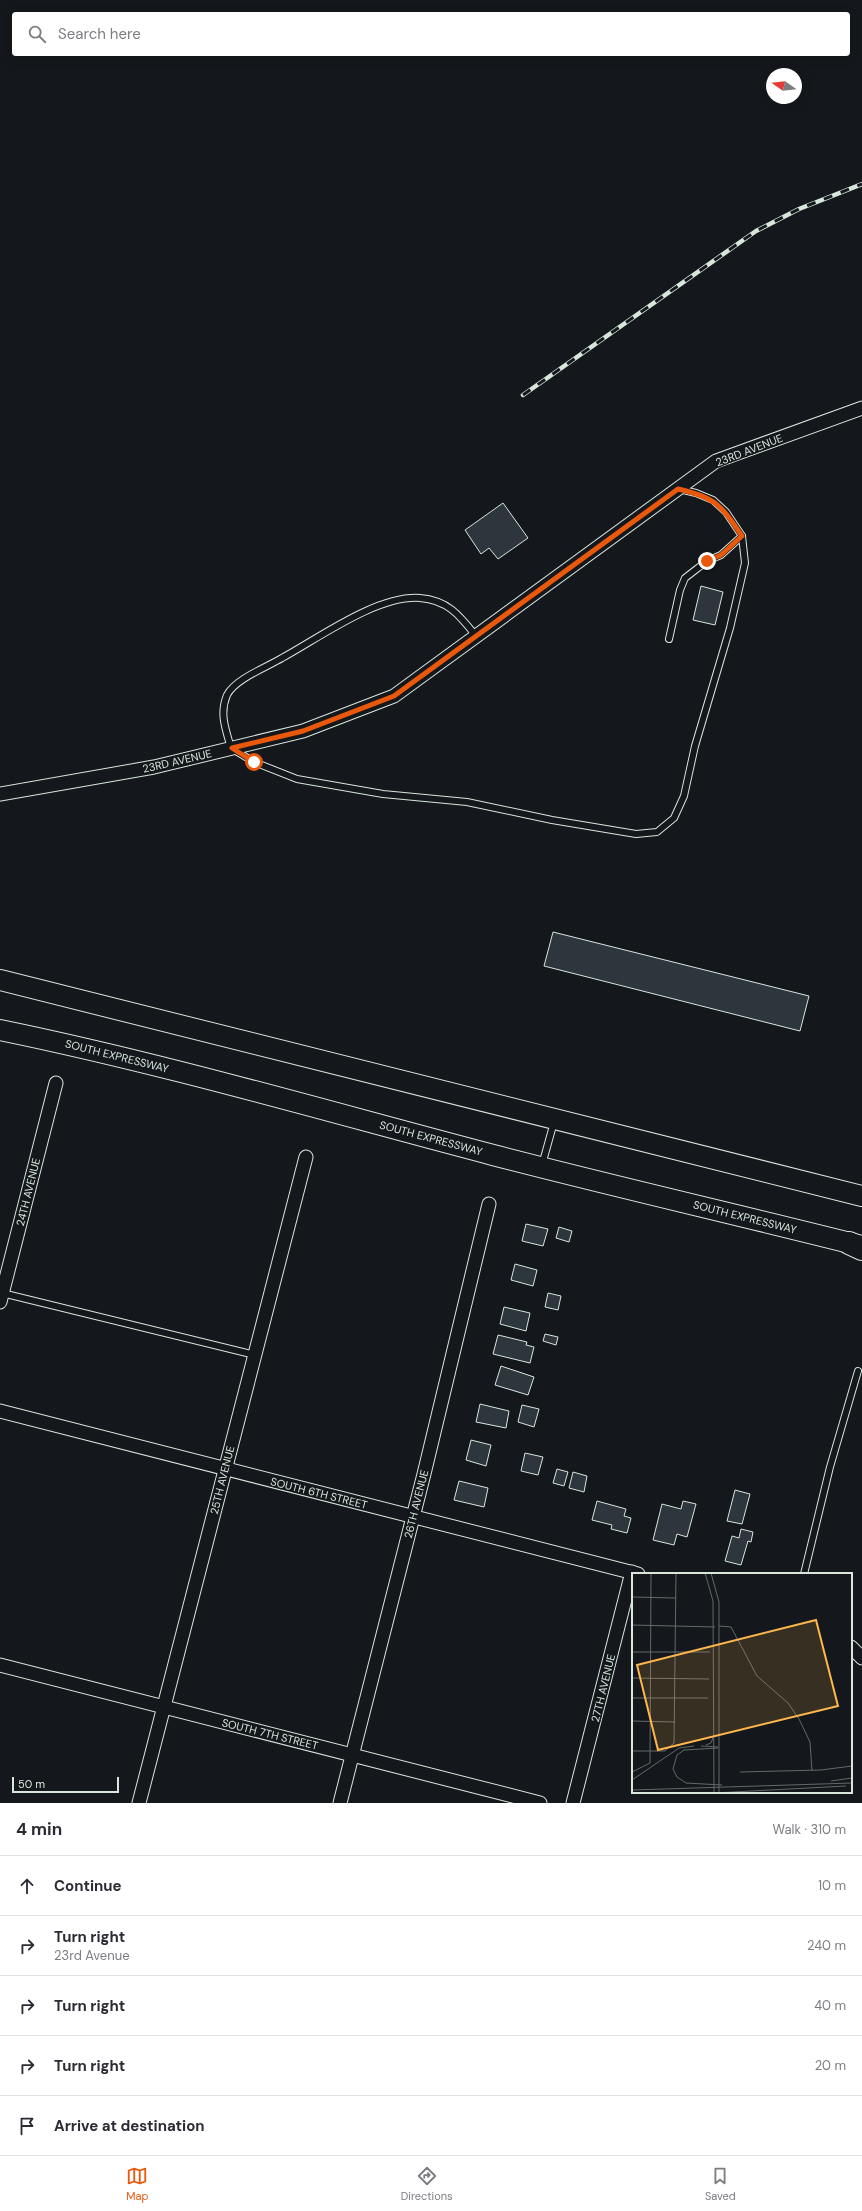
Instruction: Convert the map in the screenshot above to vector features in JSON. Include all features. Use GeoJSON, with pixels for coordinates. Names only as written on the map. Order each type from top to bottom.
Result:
{"type":"FeatureCollection","features":[{"type":"Feature","properties":{"kind":"main road"},"geometry":{"type":"LineString","coordinates":[[0,980],[862,1196]]}},
{"type":"Feature","properties":{"kind":"main road","name":"SOUTH EXPRESSWAY"},"geometry":{"type":"LineString","coordinates":[[0,1030],[66,1043],[287,1098],[542,1167],[858,1246]]}},
{"type":"Feature","properties":{"kind":"street","name":"23RD AVENUE"},"geometry":{"type":"LineString","coordinates":[[0,794],[154,767],[303,731],[394,696],[716,461],[862,408]]}},
{"type":"Feature","properties":{"kind":"street","name":"24TH AVENUE"},"geometry":{"type":"LineString","coordinates":[[1,1298],[56,1083]]}},
{"type":"Feature","properties":{"kind":"street","name":"25TH AVENUE"},"geometry":{"type":"LineString","coordinates":[[139,1803],[306,1157]]}},
{"type":"Feature","properties":{"kind":"street","name":"26TH AVENUE"},"geometry":{"type":"LineString","coordinates":[[340,1803],[413,1517],[489,1204]]}},
{"type":"Feature","properties":{"kind":"street","name":"SOUTH 6TH STREET"},"geometry":{"type":"LineString","coordinates":[[0,1411],[635,1573]]}},
{"type":"Feature","properties":{"kind":"street","name":"27TH AVENUE"},"geometry":{"type":"LineString","coordinates":[[573,1803],[632,1584]]}},
{"type":"Feature","properties":{"kind":"street"},"geometry":{"type":"LineString","coordinates":[[852,1648],[862,1658]]}},
{"type":"Feature","properties":{"kind":"street","name":"SOUTH 7TH STREET"},"geometry":{"type":"LineString","coordinates":[[0,1665],[540,1803]]}},
{"type":"Feature","properties":{"kind":"lane"},"geometry":{"type":"LineString","coordinates":[[476,636],[454,610],[422,598],[409,598],[382,605],[343,622],[248,677],[228,693],[224,705],[223,718],[232,748],[254,762],[297,779],[383,794],[468,802],[552,820],[636,834],[657,832],[674,818],[684,796],[695,746],[738,596],[745,563],[742,536],[726,512],[713,500],[696,493],[678,489]]}},
{"type":"Feature","properties":{"kind":"lane"},"geometry":{"type":"LineString","coordinates":[[669,639],[680,590],[685,578],[707,561],[721,555],[742,536]]}},
{"type":"Feature","properties":{"kind":"lane"},"geometry":{"type":"LineString","coordinates":[[542,1167],[555,1119]]}},
{"type":"Feature","properties":{"kind":"lane"},"geometry":{"type":"LineString","coordinates":[[1,1298],[255,1355]]}},
{"type":"Feature","properties":{"kind":"lane"},"geometry":{"type":"LineString","coordinates":[[804,1573],[828,1474],[858,1371]]}},
{"type":"Feature","properties":{"kind":"building"},"geometry":{"type":"Polygon","coordinates":[[[503,503],[528,538],[498,559],[489,548],[481,554],[465,530],[503,503]]]}},
{"type":"Feature","properties":{"kind":"building"},"geometry":{"type":"Polygon","coordinates":[[[701,586],[723,592],[715,625],[693,620],[701,586]]]}},
{"type":"Feature","properties":{"kind":"building"},"geometry":{"type":"Polygon","coordinates":[[[553,932],[809,996],[800,1031],[544,966],[553,932]]]}},
{"type":"Feature","properties":{"kind":"building"},"geometry":{"type":"Polygon","coordinates":[[[526,1224],[548,1229],[543,1246],[522,1241],[526,1224]]]}},
{"type":"Feature","properties":{"kind":"building"},"geometry":{"type":"Polygon","coordinates":[[[559,1227],[572,1231],[569,1242],[556,1238],[559,1227]]]}},
{"type":"Feature","properties":{"kind":"building"},"geometry":{"type":"Polygon","coordinates":[[[515,1264],[537,1270],[533,1286],[511,1280],[515,1264]]]}},
{"type":"Feature","properties":{"kind":"building"},"geometry":{"type":"Polygon","coordinates":[[[548,1293],[561,1296],[558,1310],[545,1307],[548,1293]]]}},
{"type":"Feature","properties":{"kind":"building"},"geometry":{"type":"Polygon","coordinates":[[[504,1307],[530,1313],[526,1331],[500,1324],[504,1307]]]}},
{"type":"Feature","properties":{"kind":"building"},"geometry":{"type":"Polygon","coordinates":[[[545,1334],[558,1337],[556,1345],[543,1341],[545,1334]]]}},
{"type":"Feature","properties":{"kind":"building"},"geometry":{"type":"Polygon","coordinates":[[[498,1335],[527,1342],[526,1345],[534,1347],[530,1363],[493,1354],[498,1335]]]}},
{"type":"Feature","properties":{"kind":"building"},"geometry":{"type":"Polygon","coordinates":[[[501,1366],[534,1377],[528,1395],[495,1385],[501,1366]]]}},
{"type":"Feature","properties":{"kind":"building"},"geometry":{"type":"Polygon","coordinates":[[[480,1404],[509,1411],[506,1428],[476,1422],[480,1404]]]}},
{"type":"Feature","properties":{"kind":"building"},"geometry":{"type":"Polygon","coordinates":[[[522,1405],[539,1409],[534,1427],[518,1422],[522,1405]]]}},
{"type":"Feature","properties":{"kind":"building"},"geometry":{"type":"Polygon","coordinates":[[[471,1440],[491,1445],[486,1466],[466,1460],[471,1440]]]}},
{"type":"Feature","properties":{"kind":"building"},"geometry":{"type":"Polygon","coordinates":[[[525,1453],[543,1457],[538,1475],[521,1471],[525,1453]]]}},
{"type":"Feature","properties":{"kind":"building"},"geometry":{"type":"Polygon","coordinates":[[[557,1469],[568,1472],[564,1486],[553,1483],[557,1469]]]}},
{"type":"Feature","properties":{"kind":"building"},"geometry":{"type":"Polygon","coordinates":[[[573,1472],[587,1476],[584,1492],[569,1488],[573,1472]]]}},
{"type":"Feature","properties":{"kind":"building"},"geometry":{"type":"Polygon","coordinates":[[[459,1481],[488,1488],[484,1507],[454,1500],[459,1481]]]}},
{"type":"Feature","properties":{"kind":"building"},"geometry":{"type":"Polygon","coordinates":[[[735,1490],[750,1494],[742,1524],[727,1521],[735,1490]]]}},
{"type":"Feature","properties":{"kind":"building"},"geometry":{"type":"Polygon","coordinates":[[[597,1501],[626,1509],[624,1516],[631,1518],[627,1533],[611,1529],[612,1525],[592,1520],[597,1501]]]}},
{"type":"Feature","properties":{"kind":"building"},"geometry":{"type":"Polygon","coordinates":[[[683,1501],[696,1504],[687,1537],[677,1534],[674,1545],[653,1540],[662,1504],[681,1509],[683,1501]]]}},
{"type":"Feature","properties":{"kind":"building"},"geometry":{"type":"Polygon","coordinates":[[[741,1529],[753,1532],[751,1542],[748,1541],[741,1565],[725,1561],[732,1536],[739,1538],[741,1529]]]}},
{"type":"Feature","properties":{"kind":"railway"},"geometry":{"type":"LineString","coordinates":[[523,395],[756,231],[799,209],[862,184]]}},
{"type":"Feature","properties":{"kind":"route"},"geometry":{"type":"LineString","coordinates":[[254,762],[232,748],[303,731],[394,696],[678,489],[696,493],[713,500],[726,512],[742,536],[721,555],[707,561]]}}]}
